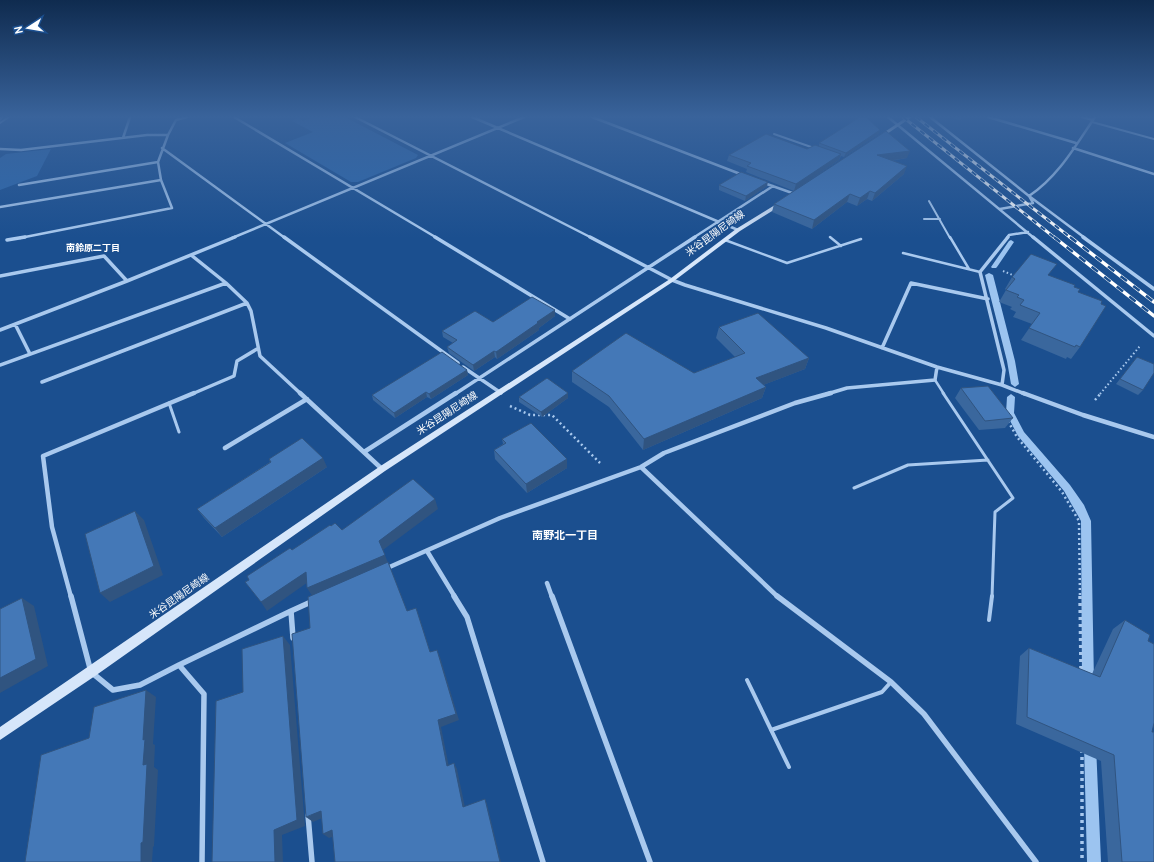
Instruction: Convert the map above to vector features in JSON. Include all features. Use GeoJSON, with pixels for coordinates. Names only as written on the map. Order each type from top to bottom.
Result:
{"type":"FeatureCollection","features":[{"type":"Feature","properties":{"kind":"main road","name":"米谷昆陽尼崎線"},"geometry":{"type":"LineString","coordinates":[[0,734],[382,469],[501,393],[672,280],[738,230],[798,192]]}},
{"type":"Feature","properties":{"kind":"street"},"geometry":{"type":"LineString","coordinates":[[7,240],[172,208],[161,180],[158,162],[159,157]]}},
{"type":"Feature","properties":{"kind":"street"},"geometry":{"type":"LineString","coordinates":[[175,157],[479,379],[501,393]]}},
{"type":"Feature","properties":{"kind":"street"},"geometry":{"type":"LineString","coordinates":[[303,157],[570,319]]}},
{"type":"Feature","properties":{"kind":"street"},"geometry":{"type":"LineString","coordinates":[[0,330],[127,281],[427,157]]}},
{"type":"Feature","properties":{"kind":"street"},"geometry":{"type":"LineString","coordinates":[[432,157],[648,266],[672,280],[826,328],[937,367],[1002,385],[1083,414],[1154,437]]}},
{"type":"Feature","properties":{"kind":"street"},"geometry":{"type":"LineString","coordinates":[[565,157],[738,230]]}},
{"type":"Feature","properties":{"kind":"street"},"geometry":{"type":"LineString","coordinates":[[697,157],[744,175]]}},
{"type":"Feature","properties":{"kind":"street"},"geometry":{"type":"LineString","coordinates":[[937,157],[1154,336]]}},
{"type":"Feature","properties":{"kind":"street"},"geometry":{"type":"LineString","coordinates":[[980,157],[1029,196],[1154,289]]}},
{"type":"Feature","properties":{"kind":"street"},"geometry":{"type":"LineString","coordinates":[[1029,196],[1037,192],[1050,180],[1066,157]]}},
{"type":"Feature","properties":{"kind":"street"},"geometry":{"type":"LineString","coordinates":[[1102,157],[1154,174]]}},
{"type":"Feature","properties":{"kind":"street"},"geometry":{"type":"LineString","coordinates":[[19,185],[158,162]]}},
{"type":"Feature","properties":{"kind":"street"},"geometry":{"type":"LineString","coordinates":[[0,207],[161,180]]}},
{"type":"Feature","properties":{"kind":"street"},"geometry":{"type":"LineString","coordinates":[[758,181],[798,192]]}},
{"type":"Feature","properties":{"kind":"street"},"geometry":{"type":"LineString","coordinates":[[364,452],[479,379],[648,266],[773,186]]}},
{"type":"Feature","properties":{"kind":"street"},"geometry":{"type":"LineString","coordinates":[[1000,209],[1033,204],[1029,196]]}},
{"type":"Feature","properties":{"kind":"street"},"geometry":{"type":"LineString","coordinates":[[1002,385],[1004,370],[988,299],[980,272],[1009,235],[1028,232]]}},
{"type":"Feature","properties":{"kind":"street"},"geometry":{"type":"LineString","coordinates":[[191,255],[226,283],[247,303],[251,311],[260,356],[382,469]]}},
{"type":"Feature","properties":{"kind":"street"},"geometry":{"type":"LineString","coordinates":[[0,276],[104,256],[127,281]]}},
{"type":"Feature","properties":{"kind":"street"},"geometry":{"type":"LineString","coordinates":[[0,365],[226,283]]}},
{"type":"Feature","properties":{"kind":"street"},"geometry":{"type":"LineString","coordinates":[[882,348],[911,283],[988,299]]}},
{"type":"Feature","properties":{"kind":"street"},"geometry":{"type":"LineString","coordinates":[[42,382],[247,303]]}},
{"type":"Feature","properties":{"kind":"street"},"geometry":{"type":"LineString","coordinates":[[15,324],[30,354]]}},
{"type":"Feature","properties":{"kind":"street"},"geometry":{"type":"LineString","coordinates":[[0,325],[5,328]]}},
{"type":"Feature","properties":{"kind":"street"},"geometry":{"type":"LineString","coordinates":[[258,349],[236,361],[234,376],[43,456],[52,527],[91,672],[113,690],[140,685],[318,599]]}},
{"type":"Feature","properties":{"kind":"street"},"geometry":{"type":"LineString","coordinates":[[376,573],[541,502],[641,467],[664,453],[795,403],[847,388],[935,380],[937,367]]}},
{"type":"Feature","properties":{"kind":"street"},"geometry":{"type":"LineString","coordinates":[[225,448],[307,399]]}},
{"type":"Feature","properties":{"kind":"street"},"geometry":{"type":"LineString","coordinates":[[641,467],[782,600],[891,682],[924,714],[1036,862]]}},
{"type":"Feature","properties":{"kind":"street"},"geometry":{"type":"LineString","coordinates":[[426,551],[467,617],[543,862]]}},
{"type":"Feature","properties":{"kind":"street"},"geometry":{"type":"LineString","coordinates":[[547,583],[650,862]]}},
{"type":"Feature","properties":{"kind":"street"},"geometry":{"type":"LineString","coordinates":[[291,611],[294,642]]}},
{"type":"Feature","properties":{"kind":"street"},"geometry":{"type":"LineString","coordinates":[[179,665],[204,694],[202,862]]}},
{"type":"Feature","properties":{"kind":"street"},"geometry":{"type":"LineString","coordinates":[[308,807],[312,862]]}},
{"type":"Feature","properties":{"kind":"lane"},"geometry":{"type":"LineString","coordinates":[[929,201],[969,269]]}},
{"type":"Feature","properties":{"kind":"lane"},"geometry":{"type":"LineString","coordinates":[[924,218],[940,219]]}},
{"type":"Feature","properties":{"kind":"lane"},"geometry":{"type":"LineString","coordinates":[[830,237],[841,246]]}},
{"type":"Feature","properties":{"kind":"lane"},"geometry":{"type":"LineString","coordinates":[[725,240],[787,263],[861,239]]}},
{"type":"Feature","properties":{"kind":"lane"},"geometry":{"type":"LineString","coordinates":[[903,253],[980,272]]}},
{"type":"Feature","properties":{"kind":"lane"},"geometry":{"type":"LineString","coordinates":[[935,380],[1014,498],[996,512],[992,603],[989,620]]}},
{"type":"Feature","properties":{"kind":"lane"},"geometry":{"type":"LineString","coordinates":[[169,403],[179,432]]}},
{"type":"Feature","properties":{"kind":"lane"},"geometry":{"type":"LineString","coordinates":[[854,488],[908,465],[988,460]]}},
{"type":"Feature","properties":{"kind":"lane"},"geometry":{"type":"LineString","coordinates":[[747,680],[788,767]]}},
{"type":"Feature","properties":{"kind":"lane"},"geometry":{"type":"LineString","coordinates":[[771,730],[882,692],[891,682]]}},
{"type":"Feature","properties":{"kind":"path"},"geometry":{"type":"LineString","coordinates":[[985,265],[1020,278]]}},
{"type":"Feature","properties":{"kind":"path"},"geometry":{"type":"LineString","coordinates":[[1083,414],[1141,345]]}},
{"type":"Feature","properties":{"kind":"path"},"geometry":{"type":"LineString","coordinates":[[507,404],[520,414],[542,416],[552,415],[613,477]]}},
{"type":"Feature","properties":{"kind":"path"},"geometry":{"type":"LineString","coordinates":[[1007,418],[1017,437],[1062,492],[1079,520],[1081,675]]}},
{"type":"Feature","properties":{"kind":"path"},"geometry":{"type":"LineString","coordinates":[[1082,747],[1082,862]]}},
{"type":"Feature","properties":{"kind":"shaded area"},"geometry":{"type":"Polygon","coordinates":[[[47,157],[37,176],[0,190],[0,158],[47,157]]]}},
{"type":"Feature","properties":{"kind":"shaded area"},"geometry":{"type":"Polygon","coordinates":[[[309,157],[417,157],[358,182],[351,182],[309,157]]]}},
{"type":"Feature","properties":{"kind":"building"},"geometry":{"type":"Polygon","coordinates":[[[735,157],[836,157],[796,184],[747,166],[751,163],[735,157]]]}},
{"type":"Feature","properties":{"kind":"building"},"geometry":{"type":"Polygon","coordinates":[[[846,157],[883,157],[907,166],[875,193],[870,191],[860,198],[850,194],[814,220],[774,204],[846,157]]]}},
{"type":"Feature","properties":{"kind":"building"},"geometry":{"type":"Polygon","coordinates":[[[741,172],[768,182],[746,196],[719,185],[741,172]]]}},
{"type":"Feature","properties":{"kind":"building"},"geometry":{"type":"Polygon","coordinates":[[[1031,254],[1057,264],[1048,275],[1075,285],[1074,287],[1080,289],[1078,292],[1102,301],[1101,304],[1106,306],[1080,347],[1076,345],[1075,347],[1029,328],[1040,313],[1020,305],[1024,300],[1017,297],[1019,295],[1006,290],[1015,279],[1012,277],[1031,254]]]}},
{"type":"Feature","properties":{"kind":"building"},"geometry":{"type":"Polygon","coordinates":[[[532,297],[555,310],[496,352],[494,351],[473,365],[447,347],[457,340],[442,331],[475,311],[493,322],[532,297]]]}},
{"type":"Feature","properties":{"kind":"building"},"geometry":{"type":"Polygon","coordinates":[[[758,313],[809,358],[756,378],[766,387],[644,439],[609,396],[572,371],[626,333],[694,373],[745,353],[719,327],[758,313]]]}},
{"type":"Feature","properties":{"kind":"building"},"geometry":{"type":"Polygon","coordinates":[[[442,352],[467,370],[429,394],[426,392],[394,413],[372,395],[442,352]]]}},
{"type":"Feature","properties":{"kind":"building"},"geometry":{"type":"Polygon","coordinates":[[[1137,357],[1154,364],[1154,373],[1143,390],[1120,379],[1137,357]]]}},
{"type":"Feature","properties":{"kind":"building"},"geometry":{"type":"Polygon","coordinates":[[[547,378],[568,393],[541,412],[519,397],[547,378]]]}},
{"type":"Feature","properties":{"kind":"building"},"geometry":{"type":"Polygon","coordinates":[[[988,386],[1013,418],[985,421],[961,388],[988,386]]]}},
{"type":"Feature","properties":{"kind":"building"},"geometry":{"type":"Polygon","coordinates":[[[531,423],[567,459],[526,484],[494,450],[506,443],[502,439],[531,423]]]}},
{"type":"Feature","properties":{"kind":"building"},"geometry":{"type":"Polygon","coordinates":[[[302,438],[323,458],[215,528],[197,509],[271,462],[269,459],[302,438]]]}},
{"type":"Feature","properties":{"kind":"building"},"geometry":{"type":"Polygon","coordinates":[[[413,479],[435,499],[379,541],[385,555],[307,588],[306,572],[261,602],[245,582],[249,580],[247,576],[290,548],[292,550],[330,525],[331,526],[335,523],[342,530],[413,479]]]}},
{"type":"Feature","properties":{"kind":"building"},"geometry":{"type":"Polygon","coordinates":[[[135,511],[154,566],[100,593],[85,534],[135,511]]]}},
{"type":"Feature","properties":{"kind":"building"},"geometry":{"type":"Polygon","coordinates":[[[388,562],[407,611],[416,608],[430,652],[437,650],[456,714],[438,720],[447,766],[454,763],[463,807],[485,799],[500,862],[335,862],[332,830],[323,834],[321,811],[306,817],[292,634],[310,628],[308,597],[388,562]]]}},
{"type":"Feature","properties":{"kind":"building"},"geometry":{"type":"Polygon","coordinates":[[[22,598],[36,659],[0,678],[0,609],[22,598]]]}},
{"type":"Feature","properties":{"kind":"building"},"geometry":{"type":"Polygon","coordinates":[[[1125,620],[1150,635],[1148,641],[1154,644],[1154,723],[1152,732],[1154,732],[1154,862],[1122,862],[1114,755],[1027,717],[1029,648],[1100,677],[1125,620]]]}},
{"type":"Feature","properties":{"kind":"building"},"geometry":{"type":"Polygon","coordinates":[[[283,636],[297,820],[274,830],[275,862],[212,862],[216,701],[243,692],[242,649],[283,636]]]}},
{"type":"Feature","properties":{"kind":"building"},"geometry":{"type":"Polygon","coordinates":[[[146,690],[143,765],[147,764],[141,862],[25,862],[41,755],[89,738],[94,707],[146,690]]]}},
{"type":"Feature","properties":{"kind":"waterway"},"geometry":{"type":"LineString","coordinates":[[994,267],[1011,242]]}},
{"type":"Feature","properties":{"kind":"waterway"},"geometry":{"type":"LineString","coordinates":[[989,275],[1011,361],[1015,384]]}},
{"type":"Feature","properties":{"kind":"waterway"},"geometry":{"type":"LineString","coordinates":[[1011,397],[1010,413],[1021,434],[1067,488],[1080,508],[1086,521],[1088,683]]}},
{"type":"Feature","properties":{"kind":"waterway"},"geometry":{"type":"LineString","coordinates":[[1090,745],[1094,862]]}},
{"type":"Feature","properties":{"kind":"railway"},"geometry":{"type":"LineString","coordinates":[[954,157],[1055,238]]}},
{"type":"Feature","properties":{"kind":"railway"},"geometry":{"type":"LineString","coordinates":[[968,157],[1071,238]]}},
{"type":"Feature","properties":{"kind":"railway"},"geometry":{"type":"LineString","coordinates":[[1054,237],[1154,316]]}},
{"type":"Feature","properties":{"kind":"railway"},"geometry":{"type":"LineString","coordinates":[[1070,237],[1154,302]]}},
{"type":"Feature","properties":{"kind":"district","name":"南鈴原二丁目"},"geometry":{"type":"Point","coordinates":[93,247]}},
{"type":"Feature","properties":{"kind":"district","name":"南野北一丁目"},"geometry":{"type":"Point","coordinates":[565,535]}}]}
